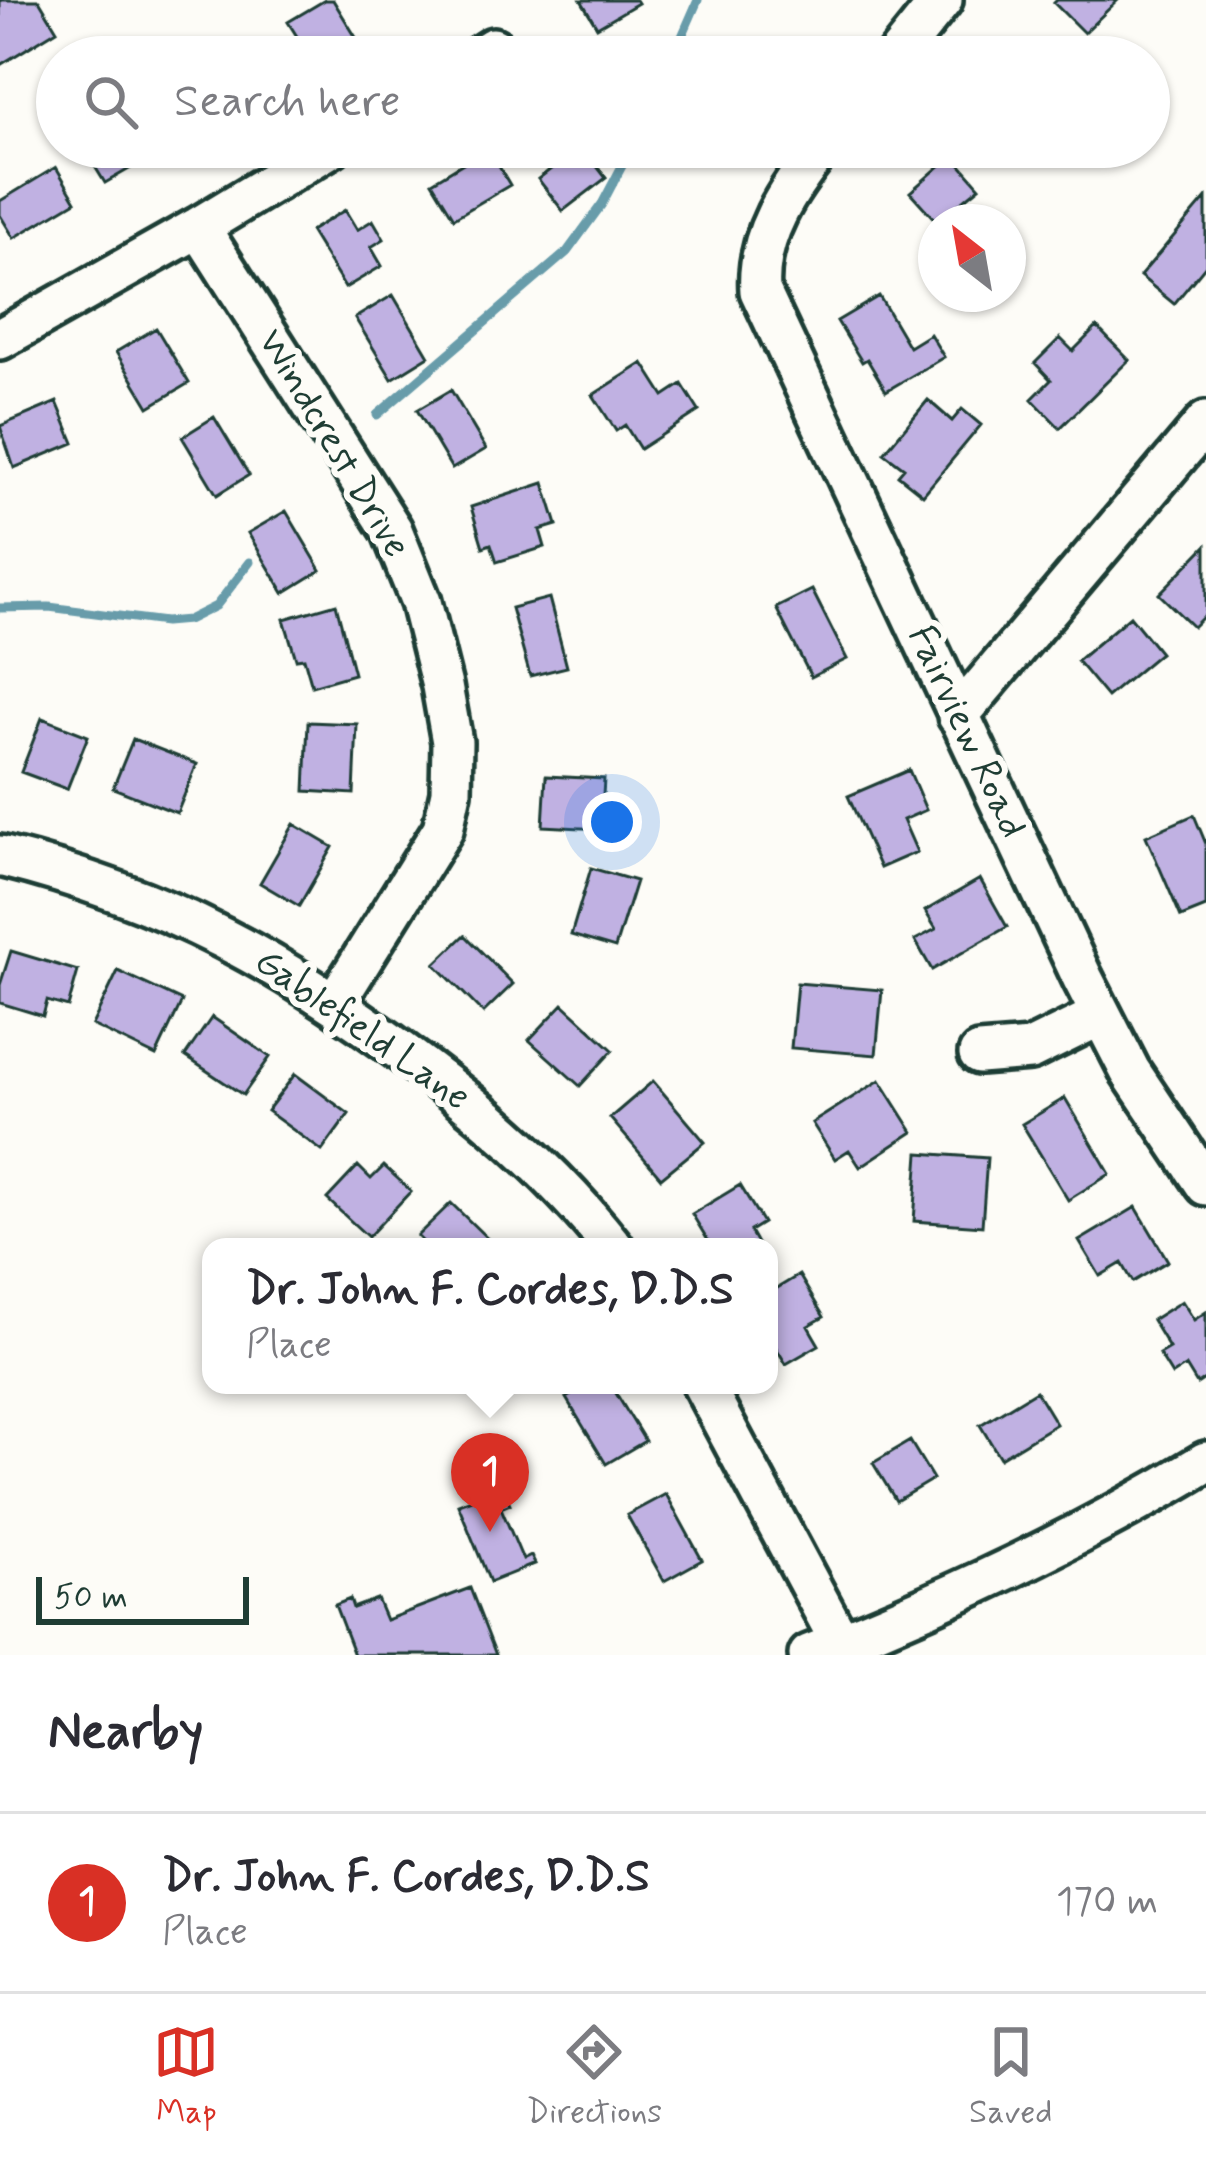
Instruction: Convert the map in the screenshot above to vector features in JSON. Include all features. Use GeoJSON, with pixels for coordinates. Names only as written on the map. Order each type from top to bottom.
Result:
{"type":"FeatureCollection","features":[{"type":"Feature","properties":{"kind":"street"},"geometry":{"type":"LineString","coordinates":[[913,36],[943,0]]}},
{"type":"Feature","properties":{"kind":"street"},"geometry":{"type":"LineString","coordinates":[[0,339],[296,168]]}},
{"type":"Feature","properties":{"kind":"street","name":"Fairview Road"},"geometry":{"type":"LineString","coordinates":[[807,168],[775,215],[758,264],[760,291],[1101,1015],[1130,1071],[1206,1185]]}},
{"type":"Feature","properties":{"kind":"street","name":"Windcrest Drive"},"geometry":{"type":"LineString","coordinates":[[199,227],[392,530],[421,602],[452,742],[451,792],[443,830],[336,1001]]}},
{"type":"Feature","properties":{"kind":"street"},"geometry":{"type":"LineString","coordinates":[[958,716],[1206,422]]}},
{"type":"Feature","properties":{"kind":"street","name":"Gablefield Lane"},"geometry":{"type":"LineString","coordinates":[[0,856],[154,905],[239,944],[336,1001],[478,1108],[605,1238]]}},
{"type":"Feature","properties":{"kind":"street"},"geometry":{"type":"LineString","coordinates":[[979,1054],[1030,1050],[1101,1015]]}},
{"type":"Feature","properties":{"kind":"street"},"geometry":{"type":"LineString","coordinates":[[707,1394],[825,1649],[1034,1559],[1206,1462]]}},
{"type":"Feature","properties":{"kind":"building"},"geometry":{"type":"Polygon","coordinates":[[[0,0],[39,0],[57,30],[36,36],[36,43],[0,65],[0,0]]]}},
{"type":"Feature","properties":{"kind":"building"},"geometry":{"type":"Polygon","coordinates":[[[333,0],[355,36],[297,36],[288,22],[333,0]]]}},
{"type":"Feature","properties":{"kind":"building"},"geometry":{"type":"Polygon","coordinates":[[[581,0],[636,0],[638,3],[597,27],[581,0]]]}},
{"type":"Feature","properties":{"kind":"building"},"geometry":{"type":"Polygon","coordinates":[[[1118,0],[1084,33],[1054,3],[1118,0]]]}},
{"type":"Feature","properties":{"kind":"building"},"geometry":{"type":"Polygon","coordinates":[[[57,168],[76,201],[14,238],[0,215],[0,201],[57,168]]]}},
{"type":"Feature","properties":{"kind":"building"},"geometry":{"type":"Polygon","coordinates":[[[96,168],[131,168],[105,183],[96,168]]]}},
{"type":"Feature","properties":{"kind":"building"},"geometry":{"type":"Polygon","coordinates":[[[455,168],[500,168],[510,185],[454,218],[432,182],[455,168]]]}},
{"type":"Feature","properties":{"kind":"building"},"geometry":{"type":"Polygon","coordinates":[[[552,168],[598,168],[606,178],[563,211],[538,179],[552,168]]]}},
{"type":"Feature","properties":{"kind":"building"},"geometry":{"type":"Polygon","coordinates":[[[937,168],[963,168],[980,187],[959,204],[921,204],[910,192],[937,168]]]}},
{"type":"Feature","properties":{"kind":"building"},"geometry":{"type":"Polygon","coordinates":[[[1206,198],[1206,265],[1174,304],[1140,276],[1206,198]]]}},
{"type":"Feature","properties":{"kind":"building"},"geometry":{"type":"Polygon","coordinates":[[[345,210],[357,230],[373,220],[384,239],[371,247],[382,266],[345,288],[310,231],[345,210]]]}},
{"type":"Feature","properties":{"kind":"building"},"geometry":{"type":"Polygon","coordinates":[[[393,295],[429,356],[392,379],[355,318],[393,295]]]}},
{"type":"Feature","properties":{"kind":"building"},"geometry":{"type":"Polygon","coordinates":[[[879,296],[909,347],[930,334],[944,357],[886,391],[837,321],[879,296]]]}},
{"type":"Feature","properties":{"kind":"building"},"geometry":{"type":"Polygon","coordinates":[[[1097,327],[1129,360],[1060,428],[1032,399],[1051,380],[1035,363],[1060,338],[1073,351],[1097,327]]]}},
{"type":"Feature","properties":{"kind":"building"},"geometry":{"type":"Polygon","coordinates":[[[156,328],[189,383],[149,407],[116,352],[156,328]]]}},
{"type":"Feature","properties":{"kind":"building"},"geometry":{"type":"Polygon","coordinates":[[[643,363],[664,396],[682,384],[699,411],[640,449],[625,425],[616,431],[593,395],[643,363]]]}},
{"type":"Feature","properties":{"kind":"building"},"geometry":{"type":"Polygon","coordinates":[[[451,390],[486,449],[452,469],[417,410],[451,390]]]}},
{"type":"Feature","properties":{"kind":"building"},"geometry":{"type":"Polygon","coordinates":[[[928,400],[952,421],[962,409],[981,425],[923,495],[898,475],[904,468],[884,453],[928,400]]]}},
{"type":"Feature","properties":{"kind":"building"},"geometry":{"type":"Polygon","coordinates":[[[57,402],[74,443],[14,468],[0,426],[57,402]]]}},
{"type":"Feature","properties":{"kind":"building"},"geometry":{"type":"Polygon","coordinates":[[[214,417],[249,475],[217,495],[182,437],[214,417]]]}},
{"type":"Feature","properties":{"kind":"building"},"geometry":{"type":"Polygon","coordinates":[[[544,483],[557,525],[540,530],[545,547],[497,562],[491,544],[483,547],[471,507],[544,483]]]}},
{"type":"Feature","properties":{"kind":"building"},"geometry":{"type":"Polygon","coordinates":[[[286,511],[321,570],[284,593],[248,533],[286,511]]]}},
{"type":"Feature","properties":{"kind":"building"},"geometry":{"type":"Polygon","coordinates":[[[1206,546],[1206,614],[1193,627],[1159,594],[1206,546]]]}},
{"type":"Feature","properties":{"kind":"building"},"geometry":{"type":"Polygon","coordinates":[[[812,590],[847,659],[811,677],[776,608],[812,590]]]}},
{"type":"Feature","properties":{"kind":"building"},"geometry":{"type":"Polygon","coordinates":[[[549,598],[567,667],[530,676],[511,608],[549,598]]]}},
{"type":"Feature","properties":{"kind":"building"},"geometry":{"type":"Polygon","coordinates":[[[336,604],[354,674],[312,686],[304,658],[296,659],[284,619],[336,604]]]}},
{"type":"Feature","properties":{"kind":"building"},"geometry":{"type":"Polygon","coordinates":[[[1130,616],[1160,653],[1107,697],[1077,661],[1130,616]]]}},
{"type":"Feature","properties":{"kind":"building"},"geometry":{"type":"Polygon","coordinates":[[[42,718],[88,736],[67,789],[21,772],[42,718]]]}},
{"type":"Feature","properties":{"kind":"building"},"geometry":{"type":"Polygon","coordinates":[[[308,722],[357,724],[354,794],[305,791],[308,722]]]}},
{"type":"Feature","properties":{"kind":"building"},"geometry":{"type":"Polygon","coordinates":[[[133,739],[197,764],[177,813],[113,788],[133,739]]]}},
{"type":"Feature","properties":{"kind":"building"},"geometry":{"type":"Polygon","coordinates":[[[909,770],[926,810],[903,820],[917,852],[880,868],[848,796],[909,770]]]}},
{"type":"Feature","properties":{"kind":"building"},"geometry":{"type":"Polygon","coordinates":[[[546,776],[604,779],[601,829],[543,826],[546,776]]]}},
{"type":"Feature","properties":{"kind":"building"},"geometry":{"type":"Polygon","coordinates":[[[1194,815],[1206,844],[1206,907],[1181,917],[1146,836],[1194,815]]]}},
{"type":"Feature","properties":{"kind":"building"},"geometry":{"type":"Polygon","coordinates":[[[294,824],[333,847],[299,906],[260,883],[294,824]]]}},
{"type":"Feature","properties":{"kind":"building"},"geometry":{"type":"Polygon","coordinates":[[[591,868],[636,881],[615,948],[571,935],[591,868]]]}},
{"type":"Feature","properties":{"kind":"building"},"geometry":{"type":"Polygon","coordinates":[[[980,879],[1007,927],[932,970],[915,940],[936,929],[925,911],[980,879]]]}},
{"type":"Feature","properties":{"kind":"building"},"geometry":{"type":"Polygon","coordinates":[[[465,935],[513,984],[483,1013],[435,964],[465,935]]]}},
{"type":"Feature","properties":{"kind":"building"},"geometry":{"type":"Polygon","coordinates":[[[11,951],[78,971],[68,1007],[47,1001],[43,1016],[0,1003],[0,985],[11,951]]]}},
{"type":"Feature","properties":{"kind":"building"},"geometry":{"type":"Polygon","coordinates":[[[118,971],[182,1001],[156,1056],[92,1025],[118,971]]]}},
{"type":"Feature","properties":{"kind":"building"},"geometry":{"type":"Polygon","coordinates":[[[797,983],[882,990],[876,1055],[791,1048],[797,983]]]}},
{"type":"Feature","properties":{"kind":"building"},"geometry":{"type":"Polygon","coordinates":[[[563,1004],[613,1050],[580,1086],[529,1040],[563,1004]]]}},
{"type":"Feature","properties":{"kind":"building"},"geometry":{"type":"Polygon","coordinates":[[[212,1017],[270,1057],[243,1095],[185,1056],[212,1017]]]}},
{"type":"Feature","properties":{"kind":"building"},"geometry":{"type":"Polygon","coordinates":[[[295,1074],[349,1114],[322,1151],[267,1111],[295,1074]]]}},
{"type":"Feature","properties":{"kind":"building"},"geometry":{"type":"Polygon","coordinates":[[[880,1080],[913,1132],[860,1167],[849,1150],[835,1159],[812,1123],[880,1080]]]}},
{"type":"Feature","properties":{"kind":"building"},"geometry":{"type":"Polygon","coordinates":[[[653,1081],[705,1142],[661,1178],[610,1118],[653,1081]]]}},
{"type":"Feature","properties":{"kind":"building"},"geometry":{"type":"Polygon","coordinates":[[[1065,1098],[1110,1174],[1068,1200],[1022,1124],[1065,1098]]]}},
{"type":"Feature","properties":{"kind":"building"},"geometry":{"type":"Polygon","coordinates":[[[919,1153],[987,1158],[982,1226],[914,1221],[919,1153]]]}},
{"type":"Feature","properties":{"kind":"building"},"geometry":{"type":"Polygon","coordinates":[[[358,1166],[371,1179],[384,1166],[411,1191],[368,1237],[327,1199],[358,1166]]]}},
{"type":"Feature","properties":{"kind":"building"},"geometry":{"type":"Polygon","coordinates":[[[740,1185],[763,1223],[750,1231],[754,1238],[707,1238],[692,1214],[740,1185]]]}},
{"type":"Feature","properties":{"kind":"building"},"geometry":{"type":"Polygon","coordinates":[[[451,1203],[487,1238],[419,1238],[451,1203]]]}},
{"type":"Feature","properties":{"kind":"building"},"geometry":{"type":"Polygon","coordinates":[[[1136,1207],[1168,1261],[1133,1282],[1122,1263],[1100,1276],[1079,1241],[1136,1207]]]}},
{"type":"Feature","properties":{"kind":"building"},"geometry":{"type":"Polygon","coordinates":[[[799,1275],[824,1317],[808,1326],[819,1345],[786,1364],[778,1351],[778,1288],[799,1275]]]}},
{"type":"Feature","properties":{"kind":"building"},"geometry":{"type":"Polygon","coordinates":[[[1182,1301],[1194,1320],[1206,1312],[1206,1378],[1197,1384],[1186,1366],[1172,1375],[1159,1354],[1169,1348],[1152,1320],[1182,1301]]]}},
{"type":"Feature","properties":{"kind":"building"},"geometry":{"type":"Polygon","coordinates":[[[1036,1391],[1056,1424],[1000,1458],[980,1425],[1036,1391]]]}},
{"type":"Feature","properties":{"kind":"building"},"geometry":{"type":"Polygon","coordinates":[[[616,1394],[645,1441],[606,1464],[566,1398],[616,1394]]]}},
{"type":"Feature","properties":{"kind":"building"},"geometry":{"type":"Polygon","coordinates":[[[910,1441],[933,1479],[896,1501],[873,1463],[910,1441]]]}},
{"type":"Feature","properties":{"kind":"building"},"geometry":{"type":"Polygon","coordinates":[[[503,1487],[510,1504],[501,1508],[523,1560],[531,1556],[535,1564],[490,1582],[458,1504],[503,1487]]]}},
{"type":"Feature","properties":{"kind":"building"},"geometry":{"type":"Polygon","coordinates":[[[666,1494],[702,1560],[664,1581],[627,1515],[666,1494]]]}},
{"type":"Feature","properties":{"kind":"building"},"geometry":{"type":"Polygon","coordinates":[[[470,1588],[496,1655],[354,1655],[335,1605],[350,1599],[353,1608],[377,1599],[386,1620],[470,1588]]]}},
{"type":"Feature","properties":{"kind":"waterway"},"geometry":{"type":"LineString","coordinates":[[682,36],[698,0]]}},
{"type":"Feature","properties":{"kind":"waterway"},"geometry":{"type":"LineString","coordinates":[[377,415],[567,252],[621,168]]}},
{"type":"Feature","properties":{"kind":"waterway"},"geometry":{"type":"LineString","coordinates":[[0,608],[49,607],[165,622],[188,620],[216,606],[250,562]]}},
{"type":"Feature","properties":{"kind":"place","name":"Dr. John F. Cordes, D.D.S"},"geometry":{"type":"Point","coordinates":[490,1532]}}]}
